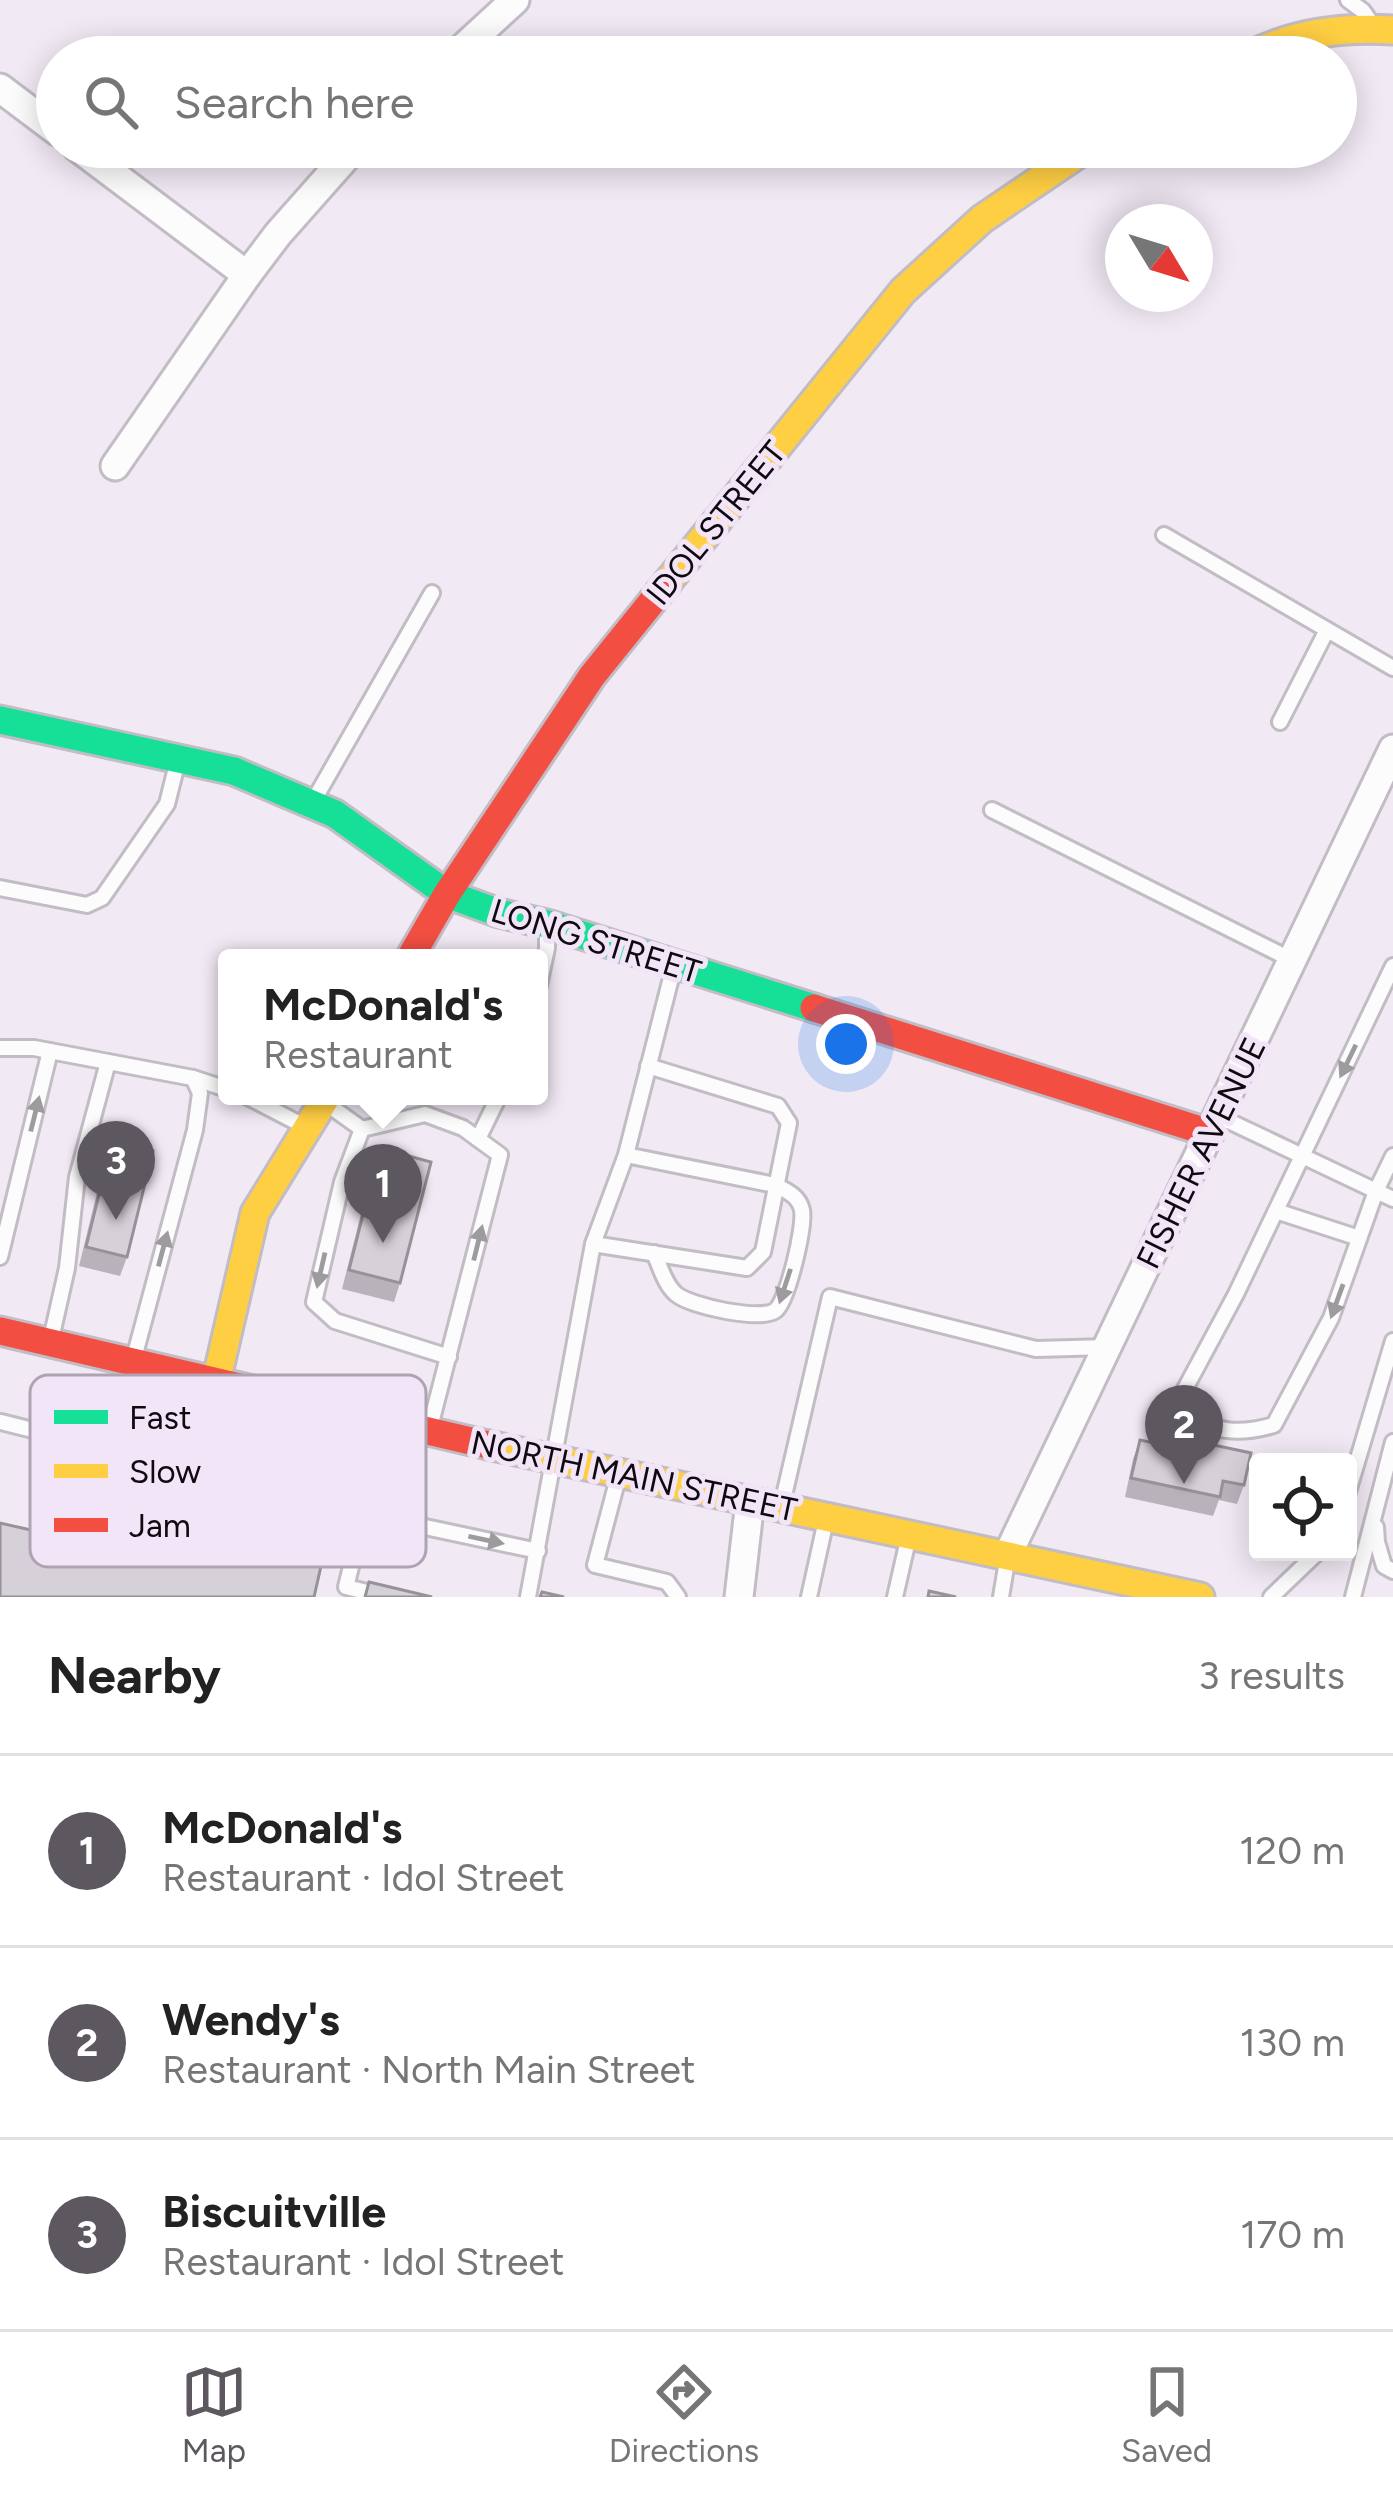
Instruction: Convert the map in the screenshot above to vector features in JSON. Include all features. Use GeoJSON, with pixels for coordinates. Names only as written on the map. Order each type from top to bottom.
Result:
{"type":"FeatureCollection","features":[{"type":"Feature","properties":{"kind":"street"},"geometry":{"type":"LineString","coordinates":[[476,36],[515,0]]}},
{"type":"Feature","properties":{"kind":"street"},"geometry":{"type":"LineString","coordinates":[[1295,36],[1374,17]]}},
{"type":"Feature","properties":{"kind":"street"},"geometry":{"type":"LineString","coordinates":[[0,88],[36,115]]}},
{"type":"Feature","properties":{"kind":"street"},"geometry":{"type":"LineString","coordinates":[[105,168],[247,275]]}},
{"type":"Feature","properties":{"kind":"street"},"geometry":{"type":"LineString","coordinates":[[115,466],[247,275],[336,168]]}},
{"type":"Feature","properties":{"kind":"street","name":"IDOL STREET"},"geometry":{"type":"LineString","coordinates":[[415,949],[592,676],[903,291],[982,219],[1057,168]]}},
{"type":"Feature","properties":{"kind":"street","name":"LONG STREET"},"geometry":{"type":"LineString","coordinates":[[0,720],[234,771],[335,814],[447,894],[499,913],[1214,1125]]}},
{"type":"Feature","properties":{"kind":"street","name":"FISHER AVENUE"},"geometry":{"type":"LineString","coordinates":[[1007,1556],[1292,960],[1385,788],[1393,749]]}},
{"type":"Feature","properties":{"kind":"street"},"geometry":{"type":"LineString","coordinates":[[218,1375],[255,1213],[321,1105]]}},
{"type":"Feature","properties":{"kind":"street","name":"NORTH MAIN STREET"},"geometry":{"type":"LineString","coordinates":[[0,1331],[185,1375]]}},
{"type":"Feature","properties":{"kind":"street","name":"NORTH MAIN STREET"},"geometry":{"type":"LineString","coordinates":[[426,1431],[1007,1556],[1135,1590],[1200,1597]]}},
{"type":"Feature","properties":{"kind":"street"},"geometry":{"type":"LineString","coordinates":[[739,1597],[750,1501]]}},
{"type":"Feature","properties":{"kind":"lane"},"geometry":{"type":"LineString","coordinates":[[1348,0],[1374,17]]}},
{"type":"Feature","properties":{"kind":"lane"},"geometry":{"type":"LineString","coordinates":[[1164,535],[1393,668]]}},
{"type":"Feature","properties":{"kind":"lane"},"geometry":{"type":"LineString","coordinates":[[312,804],[432,593]]}},
{"type":"Feature","properties":{"kind":"lane"},"geometry":{"type":"LineString","coordinates":[[1280,722],[1327,630]]}},
{"type":"Feature","properties":{"kind":"lane"},"geometry":{"type":"LineString","coordinates":[[0,888],[87,905],[102,898],[167,804],[178,759]]}},
{"type":"Feature","properties":{"kind":"lane"},"geometry":{"type":"LineString","coordinates":[[992,810],[1292,960]]}},
{"type":"Feature","properties":{"kind":"lane"},"geometry":{"type":"LineString","coordinates":[[547,924],[547,949]]}},
{"type":"Feature","properties":{"kind":"lane"},"geometry":{"type":"LineString","coordinates":[[528,1597],[593,1244],[626,1154],[675,964]]}},
{"type":"Feature","properties":{"kind":"lane"},"geometry":{"type":"LineString","coordinates":[[1393,966],[1236,1294],[1179,1400],[1182,1415],[1218,1430],[1246,1433],[1274,1425],[1331,1318],[1393,1156]]}},
{"type":"Feature","properties":{"kind":"lane"},"geometry":{"type":"LineString","coordinates":[[0,1048],[34,1048],[218,1087]]}},
{"type":"Feature","properties":{"kind":"lane"},"geometry":{"type":"LineString","coordinates":[[0,1257],[50,1052]]}},
{"type":"Feature","properties":{"kind":"lane"},"geometry":{"type":"LineString","coordinates":[[50,1343],[68,1268],[77,1177],[108,1062]]}},
{"type":"Feature","properties":{"kind":"lane"},"geometry":{"type":"LineString","coordinates":[[593,1244],[747,1268],[763,1252],[789,1123],[778,1106],[648,1066]]}},
{"type":"Feature","properties":{"kind":"lane"},"geometry":{"type":"LineString","coordinates":[[133,1363],[195,1130],[200,1093],[193,1078]]}},
{"type":"Feature","properties":{"kind":"lane"},"geometry":{"type":"LineString","coordinates":[[263,1105],[306,1128]]}},
{"type":"Feature","properties":{"kind":"lane"},"geometry":{"type":"LineString","coordinates":[[332,1105],[362,1129]]}},
{"type":"Feature","properties":{"kind":"lane"},"geometry":{"type":"LineString","coordinates":[[478,1139],[495,1105]]}},
{"type":"Feature","properties":{"kind":"lane"},"geometry":{"type":"LineString","coordinates":[[362,1129],[425,1114],[463,1128],[500,1154],[429,1432]]}},
{"type":"Feature","properties":{"kind":"lane"},"geometry":{"type":"LineString","coordinates":[[1214,1125],[1302,1156],[1393,1199]]}},
{"type":"Feature","properties":{"kind":"lane"},"geometry":{"type":"LineString","coordinates":[[362,1129],[342,1182],[314,1302],[335,1321],[448,1357]]}},
{"type":"Feature","properties":{"kind":"lane"},"geometry":{"type":"LineString","coordinates":[[626,1154],[776,1185],[794,1195],[802,1208],[784,1298],[763,1317],[687,1302],[671,1292],[654,1253]]}},
{"type":"Feature","properties":{"kind":"lane"},"geometry":{"type":"LineString","coordinates":[[1276,1211],[1359,1238]]}},
{"type":"Feature","properties":{"kind":"lane"},"geometry":{"type":"LineString","coordinates":[[782,1508],[830,1297],[1036,1349],[1108,1346]]}},
{"type":"Feature","properties":{"kind":"lane"},"geometry":{"type":"LineString","coordinates":[[1357,1462],[1393,1341]]}},
{"type":"Feature","properties":{"kind":"lane"},"geometry":{"type":"LineString","coordinates":[[1353,1597],[1393,1442]]}},
{"type":"Feature","properties":{"kind":"lane"},"geometry":{"type":"LineString","coordinates":[[619,1473],[596,1565],[667,1582],[677,1597]]}},
{"type":"Feature","properties":{"kind":"lane"},"geometry":{"type":"LineString","coordinates":[[1376,1504],[1376,1542],[1384,1566],[1393,1571]]}},
{"type":"Feature","properties":{"kind":"lane"},"geometry":{"type":"LineString","coordinates":[[809,1597],[826,1517]]}},
{"type":"Feature","properties":{"kind":"lane"},"geometry":{"type":"LineString","coordinates":[[426,1527],[538,1551]]}},
{"type":"Feature","properties":{"kind":"lane"},"geometry":{"type":"LineString","coordinates":[[895,1597],[909,1535]]}},
{"type":"Feature","properties":{"kind":"lane"},"geometry":{"type":"LineString","coordinates":[[1000,1597],[1007,1556]]}},
{"type":"Feature","properties":{"kind":"lane"},"geometry":{"type":"LineString","coordinates":[[1271,1597],[1309,1561]]}},
{"type":"Feature","properties":{"kind":"lane"},"geometry":{"type":"LineString","coordinates":[[351,1567],[346,1587],[388,1597]]}},
{"type":"Feature","properties":{"kind":"building"},"geometry":{"type":"Polygon","coordinates":[[[112,1142],[153,1151],[127,1257],[86,1247],[112,1142]]]}},
{"type":"Feature","properties":{"kind":"building"},"geometry":{"type":"Polygon","coordinates":[[[394,1152],[431,1162],[400,1283],[349,1270],[374,1171],[388,1175],[394,1152]]]}},
{"type":"Feature","properties":{"kind":"building"},"geometry":{"type":"Polygon","coordinates":[[[1176,1437],[1251,1453],[1244,1485],[1223,1481],[1220,1497],[1131,1478],[1140,1440],[1173,1447],[1176,1437]]]}},
{"type":"Feature","properties":{"kind":"building"},"geometry":{"type":"Polygon","coordinates":[[[0,1523],[30,1530],[30,1567],[321,1567],[314,1597],[0,1597],[0,1523]]]}},
{"type":"Feature","properties":{"kind":"building"},"geometry":{"type":"Polygon","coordinates":[[[369,1582],[432,1597],[365,1597],[369,1582]]]}},
{"type":"Feature","properties":{"kind":"traffic: fast"},"geometry":{"type":"LineString","coordinates":[[0,720],[234,771],[335,814],[447,894],[814,1008]]}},
{"type":"Feature","properties":{"kind":"traffic: slow"},"geometry":{"type":"LineString","coordinates":[[1306,36],[1393,30]]}},
{"type":"Feature","properties":{"kind":"traffic: slow"},"geometry":{"type":"LineString","coordinates":[[667,583],[903,291],[982,219],[1057,168]]}},
{"type":"Feature","properties":{"kind":"traffic: slow"},"geometry":{"type":"LineString","coordinates":[[218,1375],[255,1213],[321,1105]]}},
{"type":"Feature","properties":{"kind":"traffic: slow"},"geometry":{"type":"LineString","coordinates":[[488,1445],[1200,1597]]}},
{"type":"Feature","properties":{"kind":"traffic: jam"},"geometry":{"type":"LineString","coordinates":[[415,949],[592,676],[667,583]]}},
{"type":"Feature","properties":{"kind":"traffic: jam"},"geometry":{"type":"LineString","coordinates":[[814,1008],[1210,1133]]}},
{"type":"Feature","properties":{"kind":"traffic: jam"},"geometry":{"type":"LineString","coordinates":[[0,1331],[188,1375]]}},
{"type":"Feature","properties":{"kind":"traffic: jam"},"geometry":{"type":"LineString","coordinates":[[426,1431],[488,1445]]}},
{"type":"Feature","properties":{"kind":"place","name":"Biscuitville"},"geometry":{"type":"Point","coordinates":[116,1220]}},
{"type":"Feature","properties":{"kind":"place","name":"McDonald's"},"geometry":{"type":"Point","coordinates":[383,1243]}},
{"type":"Feature","properties":{"kind":"place","name":"Wendy's"},"geometry":{"type":"Point","coordinates":[1184,1484]}}]}
